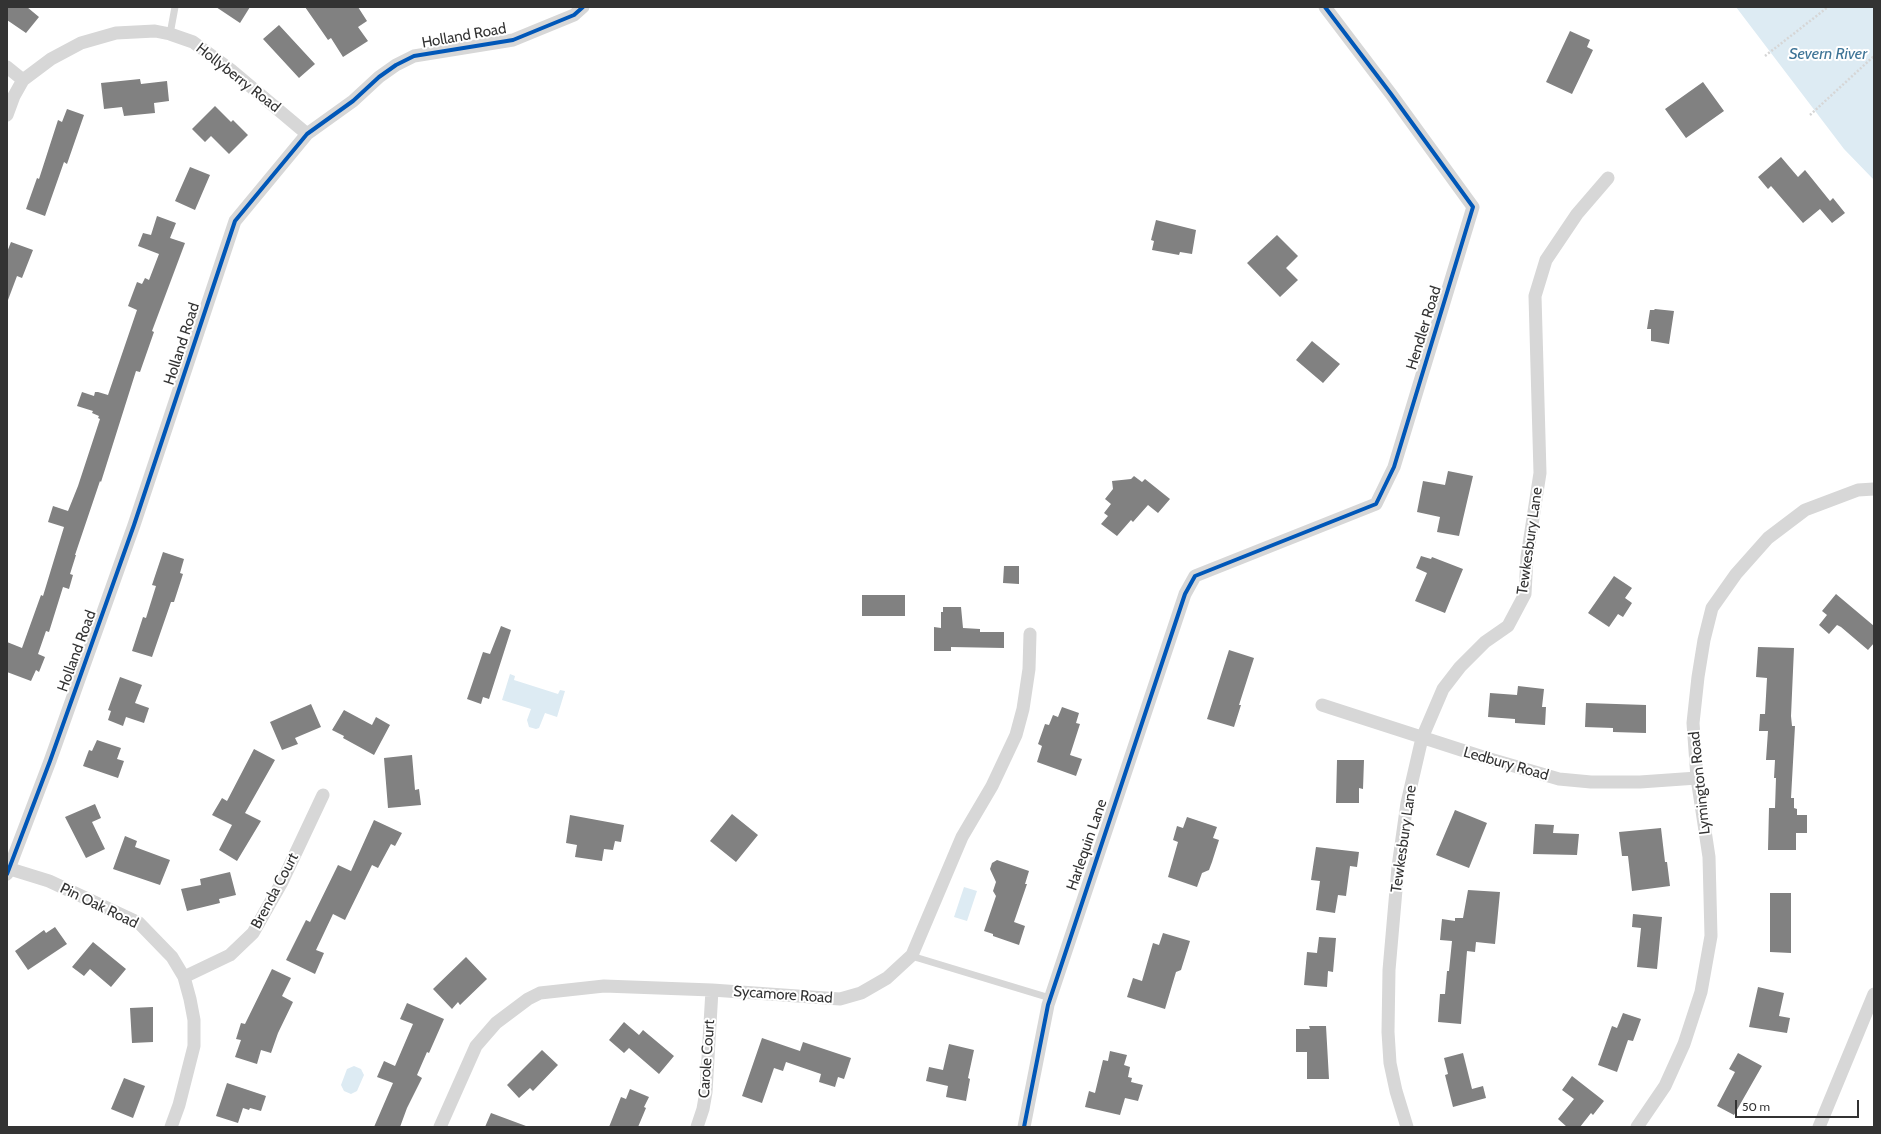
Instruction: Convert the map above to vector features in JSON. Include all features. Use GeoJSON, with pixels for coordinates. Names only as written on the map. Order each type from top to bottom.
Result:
{"type":"FeatureCollection","features":[{"type":"Feature","properties":{"kind":"street","name":"Holland Road"},"geometry":{"type":"LineString","coordinates":[[8,870],[50,761],[134,525],[235,221],[307,134],[353,101],[379,76],[414,56],[513,40],[574,15],[583,7]]}},
{"type":"Feature","properties":{"kind":"street","name":"Hendler Road"},"geometry":{"type":"LineString","coordinates":[[1195,576],[1376,504],[1394,467],[1473,208],[1391,94],[1325,7]]}},
{"type":"Feature","properties":{"kind":"street","name":"Hollyberry Road"},"geometry":{"type":"LineString","coordinates":[[7,115],[14,96],[23,80],[51,60],[81,43],[116,33],[155,31],[170,34],[193,42],[209,53],[307,134]]}},
{"type":"Feature","properties":{"kind":"street"},"geometry":{"type":"LineString","coordinates":[[7,67],[23,80]]}},
{"type":"Feature","properties":{"kind":"street","name":"Tewkesbury Lane"},"geometry":{"type":"LineString","coordinates":[[1406,1127],[1390,1063],[1388,1032],[1388,985],[1398,867],[1405,817],[1422,738],[1444,689],[1460,667],[1485,642],[1508,626],[1525,594],[1526,557],[1540,473],[1535,296],[1546,260],[1576,214],[1608,178]]}},
{"type":"Feature","properties":{"kind":"street","name":"Lymington Road"},"geometry":{"type":"LineString","coordinates":[[1637,1127],[1665,1086],[1684,1044],[1702,992],[1711,936],[1709,857],[1697,778],[1693,724],[1699,670],[1712,608],[1736,574],[1768,538],[1805,510],[1858,490],[1874,489]]}},
{"type":"Feature","properties":{"kind":"street","name":"Harlequin Lane"},"geometry":{"type":"LineString","coordinates":[[1024,1127],[1050,998],[1185,594],[1195,576]]}},
{"type":"Feature","properties":{"kind":"street","name":"Sycamore Road"},"geometry":{"type":"LineString","coordinates":[[440,1127],[476,1046],[496,1023],[528,999],[540,993],[604,986],[712,990],[840,999],[861,993],[887,978],[912,955],[962,837],[992,786],[1016,735],[1023,710],[1029,669],[1030,634]]}},
{"type":"Feature","properties":{"kind":"street","name":"Ledbury Road"},"geometry":{"type":"LineString","coordinates":[[1322,705],[1534,773],[1559,779],[1591,782],[1640,782],[1697,778]]}},
{"type":"Feature","properties":{"kind":"street","name":"Brenda Court"},"geometry":{"type":"LineString","coordinates":[[184,977],[230,955],[253,933],[282,882],[323,795]]}},
{"type":"Feature","properties":{"kind":"street","name":"Pin Oak Road"},"geometry":{"type":"LineString","coordinates":[[8,870],[49,881],[138,923],[172,957],[184,977],[194,1020],[194,1046],[181,1099],[171,1127]]}},
{"type":"Feature","properties":{"kind":"street","name":"Carole Court"},"geometry":{"type":"LineString","coordinates":[[697,1127],[703,1109],[706,1092],[712,990]]}},
{"type":"Feature","properties":{"kind":"street"},"geometry":{"type":"LineString","coordinates":[[1819,1127],[1874,994]]}},
{"type":"Feature","properties":{"kind":"lane"},"geometry":{"type":"LineString","coordinates":[[170,34],[175,7]]}},
{"type":"Feature","properties":{"kind":"lane"},"geometry":{"type":"LineString","coordinates":[[912,955],[1050,998]]}},
{"type":"Feature","properties":{"kind":"path"},"geometry":{"type":"LineString","coordinates":[[1765,56],[1828,7]]}},
{"type":"Feature","properties":{"kind":"path"},"geometry":{"type":"LineString","coordinates":[[1810,115],[1874,56]]}},
{"type":"Feature","properties":{"kind":"water","name":"Severn River"},"geometry":{"type":"Polygon","coordinates":[[[1736,7],[1874,7],[1874,180],[1844,149],[1736,7]]]}},
{"type":"Feature","properties":{"kind":"water"},"geometry":{"type":"Polygon","coordinates":[[[510,674],[515,676],[514,680],[558,694],[560,690],[565,691],[557,717],[545,713],[539,728],[536,729],[529,727],[527,720],[531,709],[502,700],[510,674]]]}},
{"type":"Feature","properties":{"kind":"water"},"geometry":{"type":"Polygon","coordinates":[[[964,887],[977,891],[967,921],[954,917],[964,887]]]}},
{"type":"Feature","properties":{"kind":"water"},"geometry":{"type":"Polygon","coordinates":[[[354,1066],[361,1069],[364,1075],[357,1091],[351,1094],[344,1091],[341,1085],[347,1069],[354,1066]]]}},
{"type":"Feature","properties":{"kind":"building"},"geometry":{"type":"Polygon","coordinates":[[[7,7],[27,7],[39,17],[26,33],[7,20],[7,7]]]}},
{"type":"Feature","properties":{"kind":"building"},"geometry":{"type":"Polygon","coordinates":[[[216,7],[250,7],[240,23],[216,7]]]}},
{"type":"Feature","properties":{"kind":"building"},"geometry":{"type":"Polygon","coordinates":[[[305,7],[358,7],[367,21],[358,27],[368,41],[343,57],[331,38],[328,40],[305,7]]]}},
{"type":"Feature","properties":{"kind":"building"},"geometry":{"type":"Polygon","coordinates":[[[279,25],[315,64],[299,78],[263,39],[279,25]]]}},
{"type":"Feature","properties":{"kind":"building"},"geometry":{"type":"Polygon","coordinates":[[[1570,31],[1590,40],[1587,47],[1593,50],[1572,94],[1546,82],[1570,31]]]}},
{"type":"Feature","properties":{"kind":"building"},"geometry":{"type":"Polygon","coordinates":[[[140,79],[141,84],[167,81],[169,101],[154,103],[155,113],[124,116],[122,107],[104,109],[101,83],[140,79]]]}},
{"type":"Feature","properties":{"kind":"building"},"geometry":{"type":"Polygon","coordinates":[[[1703,82],[1724,111],[1686,138],[1665,109],[1703,82]]]}},
{"type":"Feature","properties":{"kind":"building"},"geometry":{"type":"Polygon","coordinates":[[[215,106],[231,122],[233,120],[248,135],[229,154],[211,136],[205,142],[192,129],[215,106]]]}},
{"type":"Feature","properties":{"kind":"building"},"geometry":{"type":"Polygon","coordinates":[[[67,109],[84,115],[67,164],[64,162],[45,216],[26,209],[37,178],[39,179],[58,120],[62,122],[67,109]]]}},
{"type":"Feature","properties":{"kind":"building"},"geometry":{"type":"Polygon","coordinates":[[[1781,157],[1798,177],[1805,170],[1830,201],[1833,198],[1845,213],[1832,223],[1820,209],[1803,223],[1771,186],[1768,189],[1758,177],[1781,157]]]}},
{"type":"Feature","properties":{"kind":"building"},"geometry":{"type":"Polygon","coordinates":[[[190,167],[210,175],[195,210],[175,201],[190,167]]]}},
{"type":"Feature","properties":{"kind":"building"},"geometry":{"type":"Polygon","coordinates":[[[157,216],[176,223],[170,238],[185,243],[152,331],[154,332],[140,372],[136,371],[101,482],[100,481],[75,555],[70,574],[73,575],[69,589],[63,587],[49,632],[46,631],[38,654],[45,657],[39,672],[36,670],[31,681],[7,672],[7,642],[22,648],[41,595],[43,596],[64,527],[48,522],[53,506],[68,511],[78,486],[100,419],[98,418],[99,416],[92,413],[93,411],[77,406],[82,392],[94,396],[95,392],[108,395],[137,310],[128,306],[137,282],[142,284],[145,278],[149,280],[159,254],[138,246],[143,233],[151,235],[157,216]]]}},
{"type":"Feature","properties":{"kind":"building"},"geometry":{"type":"Polygon","coordinates":[[[1156,220],[1196,230],[1192,254],[1180,252],[1179,255],[1152,250],[1154,241],[1151,240],[1156,220]]]}},
{"type":"Feature","properties":{"kind":"building"},"geometry":{"type":"Polygon","coordinates":[[[1277,235],[1298,256],[1286,268],[1298,280],[1280,297],[1247,263],[1277,235]]]}},
{"type":"Feature","properties":{"kind":"building"},"geometry":{"type":"Polygon","coordinates":[[[11,242],[33,250],[22,278],[17,276],[8,300],[7,252],[11,242]]]}},
{"type":"Feature","properties":{"kind":"building"},"geometry":{"type":"Polygon","coordinates":[[[1655,309],[1674,311],[1669,344],[1651,341],[1651,329],[1647,329],[1650,310],[1655,309]]]}},
{"type":"Feature","properties":{"kind":"building"},"geometry":{"type":"Polygon","coordinates":[[[1312,341],[1340,364],[1323,383],[1296,360],[1312,341]]]}},
{"type":"Feature","properties":{"kind":"building"},"geometry":{"type":"Polygon","coordinates":[[[1448,471],[1473,476],[1459,536],[1437,532],[1440,517],[1417,512],[1423,481],[1445,485],[1448,471]]]}},
{"type":"Feature","properties":{"kind":"building"},"geometry":{"type":"Polygon","coordinates":[[[1134,476],[1142,482],[1145,479],[1170,499],[1158,513],[1148,505],[1133,522],[1131,520],[1117,536],[1101,524],[1108,516],[1104,513],[1111,504],[1105,499],[1113,489],[1112,481],[1131,479],[1134,476]]]}},
{"type":"Feature","properties":{"kind":"building"},"geometry":{"type":"Polygon","coordinates":[[[163,552],[184,559],[180,573],[183,574],[174,602],[171,602],[152,657],[132,651],[143,617],[146,618],[156,586],[152,585],[163,552]]]}},
{"type":"Feature","properties":{"kind":"building"},"geometry":{"type":"Polygon","coordinates":[[[1421,556],[1431,559],[1432,557],[1463,569],[1445,613],[1415,601],[1427,573],[1416,568],[1421,556]]]}},
{"type":"Feature","properties":{"kind":"building"},"geometry":{"type":"Polygon","coordinates":[[[1004,566],[1019,566],[1019,584],[1003,583],[1004,566]]]}},
{"type":"Feature","properties":{"kind":"building"},"geometry":{"type":"Polygon","coordinates":[[[1614,576],[1632,588],[1625,598],[1632,603],[1623,617],[1618,614],[1609,627],[1588,613],[1614,576]]]}},
{"type":"Feature","properties":{"kind":"building"},"geometry":{"type":"Polygon","coordinates":[[[1836,594],[1874,626],[1874,643],[1868,650],[1841,627],[1837,625],[1829,634],[1819,625],[1827,615],[1822,611],[1836,594]]]}},
{"type":"Feature","properties":{"kind":"building"},"geometry":{"type":"Polygon","coordinates":[[[862,595],[905,595],[905,616],[862,616],[862,595]]]}},
{"type":"Feature","properties":{"kind":"building"},"geometry":{"type":"Polygon","coordinates":[[[943,607],[961,607],[963,628],[980,629],[980,632],[1004,632],[1004,648],[951,647],[951,651],[934,651],[934,627],[941,628],[941,612],[943,612],[943,607]]]}},
{"type":"Feature","properties":{"kind":"building"},"geometry":{"type":"Polygon","coordinates":[[[501,626],[511,630],[489,699],[483,697],[481,704],[467,699],[483,652],[490,654],[501,626]]]}},
{"type":"Feature","properties":{"kind":"building"},"geometry":{"type":"Polygon","coordinates":[[[1758,647],[1794,648],[1791,716],[1792,726],[1795,726],[1791,798],[1794,798],[1794,808],[1797,809],[1797,815],[1807,815],[1807,833],[1796,833],[1796,850],[1768,850],[1769,808],[1775,808],[1776,778],[1774,778],[1775,760],[1766,760],[1768,731],[1759,731],[1760,714],[1765,714],[1767,678],[1756,677],[1758,647]]]}},
{"type":"Feature","properties":{"kind":"building"},"geometry":{"type":"Polygon","coordinates":[[[1229,650],[1254,658],[1239,705],[1241,705],[1234,727],[1207,719],[1229,650]]]}},
{"type":"Feature","properties":{"kind":"building"},"geometry":{"type":"Polygon","coordinates":[[[120,677],[142,685],[135,703],[149,708],[144,723],[126,717],[123,726],[108,720],[111,711],[108,710],[120,677]]]}},
{"type":"Feature","properties":{"kind":"building"},"geometry":{"type":"Polygon","coordinates":[[[1518,686],[1544,689],[1542,707],[1546,707],[1545,725],[1515,723],[1515,719],[1488,717],[1490,693],[1517,695],[1518,686]]]}},
{"type":"Feature","properties":{"kind":"building"},"geometry":{"type":"Polygon","coordinates":[[[1586,703],[1646,705],[1646,733],[1613,732],[1613,728],[1585,727],[1586,703]]]}},
{"type":"Feature","properties":{"kind":"building"},"geometry":{"type":"Polygon","coordinates":[[[311,704],[321,727],[295,738],[298,744],[282,750],[270,722],[311,704]]]}},
{"type":"Feature","properties":{"kind":"building"},"geometry":{"type":"Polygon","coordinates":[[[1062,707],[1079,713],[1076,723],[1080,724],[1070,755],[1082,759],[1076,776],[1037,762],[1042,746],[1038,744],[1045,724],[1049,725],[1053,715],[1058,717],[1062,707]]]}},
{"type":"Feature","properties":{"kind":"building"},"geometry":{"type":"Polygon","coordinates":[[[344,710],[372,725],[376,717],[390,725],[374,755],[343,738],[344,736],[332,730],[344,710]]]}},
{"type":"Feature","properties":{"kind":"building"},"geometry":{"type":"Polygon","coordinates":[[[97,740],[121,748],[117,759],[124,761],[118,778],[83,766],[89,750],[92,751],[97,740]]]}},
{"type":"Feature","properties":{"kind":"building"},"geometry":{"type":"Polygon","coordinates":[[[254,749],[275,760],[245,813],[261,821],[237,861],[219,850],[232,825],[212,815],[222,798],[227,801],[254,749]]]}},
{"type":"Feature","properties":{"kind":"building"},"geometry":{"type":"Polygon","coordinates":[[[412,755],[415,790],[419,789],[421,805],[388,808],[384,758],[412,755]]]}},
{"type":"Feature","properties":{"kind":"building"},"geometry":{"type":"Polygon","coordinates":[[[1337,760],[1364,760],[1363,789],[1359,788],[1359,803],[1336,803],[1337,760]]]}},
{"type":"Feature","properties":{"kind":"building"},"geometry":{"type":"Polygon","coordinates":[[[95,804],[101,818],[92,822],[105,849],[86,858],[65,817],[95,804]]]}},
{"type":"Feature","properties":{"kind":"building"},"geometry":{"type":"Polygon","coordinates":[[[1455,810],[1487,823],[1469,868],[1436,855],[1455,810]]]}},
{"type":"Feature","properties":{"kind":"building"},"geometry":{"type":"Polygon","coordinates":[[[732,814],[758,835],[736,862],[710,841],[732,814]]]}},
{"type":"Feature","properties":{"kind":"building"},"geometry":{"type":"Polygon","coordinates":[[[570,815],[624,825],[621,842],[615,841],[613,850],[604,849],[602,861],[575,857],[577,845],[566,843],[570,815]]]}},
{"type":"Feature","properties":{"kind":"building"},"geometry":{"type":"Polygon","coordinates":[[[1187,817],[1217,827],[1213,838],[1219,840],[1209,870],[1202,873],[1197,887],[1168,877],[1178,842],[1173,840],[1177,826],[1183,828],[1187,817]]]}},
{"type":"Feature","properties":{"kind":"building"},"geometry":{"type":"Polygon","coordinates":[[[374,820],[402,833],[395,846],[391,844],[378,868],[372,865],[345,920],[333,914],[316,950],[324,953],[315,974],[286,960],[306,920],[310,922],[338,865],[351,871],[374,820]]]}},
{"type":"Feature","properties":{"kind":"building"},"geometry":{"type":"Polygon","coordinates":[[[1535,824],[1554,825],[1553,833],[1579,834],[1577,855],[1533,854],[1535,824]]]}},
{"type":"Feature","properties":{"kind":"building"},"geometry":{"type":"Polygon","coordinates":[[[1661,828],[1665,862],[1667,862],[1670,886],[1632,891],[1628,856],[1622,856],[1619,832],[1661,828]]]}},
{"type":"Feature","properties":{"kind":"building"},"geometry":{"type":"Polygon","coordinates":[[[125,836],[137,841],[135,847],[170,860],[160,885],[113,869],[125,836]]]}},
{"type":"Feature","properties":{"kind":"building"},"geometry":{"type":"Polygon","coordinates":[[[1316,847],[1359,852],[1357,867],[1350,866],[1346,896],[1338,895],[1335,913],[1316,910],[1320,881],[1311,880],[1316,847]]]}},
{"type":"Feature","properties":{"kind":"building"},"geometry":{"type":"Polygon","coordinates":[[[997,860],[1029,871],[1025,884],[1027,884],[1014,922],[1025,926],[1019,945],[993,936],[993,934],[984,931],[996,896],[993,891],[996,882],[990,869],[992,863],[997,860]]]}},
{"type":"Feature","properties":{"kind":"building"},"geometry":{"type":"Polygon","coordinates":[[[230,872],[236,895],[219,899],[220,903],[187,911],[181,889],[201,885],[200,879],[230,872]]]}},
{"type":"Feature","properties":{"kind":"building"},"geometry":{"type":"Polygon","coordinates":[[[1468,890],[1500,892],[1495,944],[1476,942],[1475,952],[1467,951],[1461,1024],[1438,1022],[1440,994],[1445,994],[1452,941],[1440,940],[1442,919],[1455,921],[1455,918],[1463,918],[1468,890]]]}},
{"type":"Feature","properties":{"kind":"building"},"geometry":{"type":"Polygon","coordinates":[[[1770,893],[1791,893],[1791,953],[1770,952],[1770,893]]]}},
{"type":"Feature","properties":{"kind":"building"},"geometry":{"type":"Polygon","coordinates":[[[1633,914],[1662,917],[1657,969],[1637,967],[1641,928],[1632,927],[1633,914]]]}},
{"type":"Feature","properties":{"kind":"building"},"geometry":{"type":"Polygon","coordinates":[[[55,927],[67,944],[28,970],[15,951],[44,930],[46,933],[55,927]]]}},
{"type":"Feature","properties":{"kind":"building"},"geometry":{"type":"Polygon","coordinates":[[[1163,933],[1190,941],[1181,970],[1176,972],[1165,1009],[1127,997],[1133,978],[1142,981],[1153,943],[1159,945],[1163,933]]]}},
{"type":"Feature","properties":{"kind":"building"},"geometry":{"type":"Polygon","coordinates":[[[1319,937],[1336,938],[1333,972],[1328,971],[1327,987],[1304,985],[1307,952],[1317,953],[1319,937]]]}},
{"type":"Feature","properties":{"kind":"building"},"geometry":{"type":"Polygon","coordinates":[[[93,942],[126,969],[111,987],[90,969],[84,976],[72,967],[93,942]]]}},
{"type":"Feature","properties":{"kind":"building"},"geometry":{"type":"Polygon","coordinates":[[[466,957],[487,979],[460,1005],[458,1002],[452,1009],[433,989],[466,957]]]}},
{"type":"Feature","properties":{"kind":"building"},"geometry":{"type":"Polygon","coordinates":[[[272,969],[291,978],[282,996],[293,1002],[278,1033],[271,1053],[261,1050],[257,1064],[235,1057],[241,1040],[236,1039],[241,1023],[245,1024],[272,969]]]}},
{"type":"Feature","properties":{"kind":"building"},"geometry":{"type":"Polygon","coordinates":[[[1758,987],[1784,993],[1779,1016],[1790,1018],[1787,1033],[1749,1027],[1758,987]]]}},
{"type":"Feature","properties":{"kind":"building"},"geometry":{"type":"Polygon","coordinates":[[[407,1003],[444,1019],[429,1053],[427,1052],[417,1075],[422,1078],[407,1108],[400,1127],[374,1127],[393,1083],[377,1077],[384,1061],[395,1066],[413,1024],[400,1019],[407,1003]]]}},
{"type":"Feature","properties":{"kind":"building"},"geometry":{"type":"Polygon","coordinates":[[[153,1007],[153,1042],[132,1043],[130,1008],[153,1007]]]}},
{"type":"Feature","properties":{"kind":"building"},"geometry":{"type":"Polygon","coordinates":[[[1623,1013],[1641,1019],[1633,1041],[1628,1040],[1617,1072],[1598,1065],[1612,1026],[1617,1028],[1623,1013]]]}},
{"type":"Feature","properties":{"kind":"building"},"geometry":{"type":"Polygon","coordinates":[[[624,1022],[639,1035],[643,1030],[674,1056],[659,1074],[629,1048],[624,1053],[609,1040],[624,1022]]]}},
{"type":"Feature","properties":{"kind":"building"},"geometry":{"type":"Polygon","coordinates":[[[1309,1026],[1326,1026],[1329,1079],[1307,1079],[1307,1052],[1296,1052],[1296,1029],[1310,1029],[1309,1026]]]}},
{"type":"Feature","properties":{"kind":"building"},"geometry":{"type":"Polygon","coordinates":[[[762,1038],[800,1051],[803,1042],[851,1058],[844,1079],[838,1077],[835,1087],[819,1082],[821,1074],[786,1062],[783,1071],[774,1068],[762,1103],[742,1096],[762,1038]]]}},
{"type":"Feature","properties":{"kind":"building"},"geometry":{"type":"Polygon","coordinates":[[[949,1044],[974,1050],[968,1078],[970,1079],[966,1101],[946,1097],[948,1086],[926,1081],[929,1067],[943,1070],[949,1044]]]}},
{"type":"Feature","properties":{"kind":"building"},"geometry":{"type":"Polygon","coordinates":[[[542,1050],[558,1065],[533,1091],[530,1088],[519,1098],[507,1085],[542,1050]]]}},
{"type":"Feature","properties":{"kind":"building"},"geometry":{"type":"Polygon","coordinates":[[[1110,1051],[1127,1055],[1124,1065],[1130,1067],[1128,1077],[1132,1078],[1131,1082],[1143,1085],[1138,1101],[1125,1098],[1120,1115],[1085,1107],[1089,1091],[1095,1093],[1103,1060],[1108,1061],[1110,1051]]]}},
{"type":"Feature","properties":{"kind":"building"},"geometry":{"type":"Polygon","coordinates":[[[1463,1053],[1472,1089],[1483,1086],[1486,1098],[1453,1107],[1445,1075],[1448,1074],[1444,1058],[1463,1053]]]}},
{"type":"Feature","properties":{"kind":"building"},"geometry":{"type":"Polygon","coordinates":[[[1738,1053],[1762,1066],[1734,1115],[1717,1106],[1735,1072],[1729,1069],[1738,1053]]]}},
{"type":"Feature","properties":{"kind":"building"},"geometry":{"type":"Polygon","coordinates":[[[1572,1076],[1604,1101],[1593,1115],[1591,1113],[1580,1127],[1567,1127],[1558,1119],[1574,1099],[1562,1090],[1572,1076]]]}},
{"type":"Feature","properties":{"kind":"building"},"geometry":{"type":"Polygon","coordinates":[[[124,1078],[145,1086],[133,1118],[111,1109],[124,1078]]]}},
{"type":"Feature","properties":{"kind":"building"},"geometry":{"type":"Polygon","coordinates":[[[227,1083],[266,1096],[261,1111],[243,1108],[238,1123],[216,1116],[227,1083]]]}},
{"type":"Feature","properties":{"kind":"building"},"geometry":{"type":"Polygon","coordinates":[[[630,1089],[649,1097],[644,1107],[646,1108],[638,1127],[609,1127],[621,1097],[626,1099],[630,1089]]]}},
{"type":"Feature","properties":{"kind":"building"},"geometry":{"type":"Polygon","coordinates":[[[491,1113],[526,1126],[485,1127],[491,1113]]]}},
{"type":"Feature","properties":{"kind":"cycle path"},"geometry":{"type":"LineString","coordinates":[[7,874],[50,761],[134,525],[235,221],[307,134],[353,101],[379,77],[396,65],[414,56],[513,40],[574,15],[583,7]]}},
{"type":"Feature","properties":{"kind":"cycle path"},"geometry":{"type":"LineString","coordinates":[[1024,1127],[1048,1005],[1185,594],[1195,576],[1376,504],[1394,467],[1473,207],[1391,94],[1325,7]]}}]}
